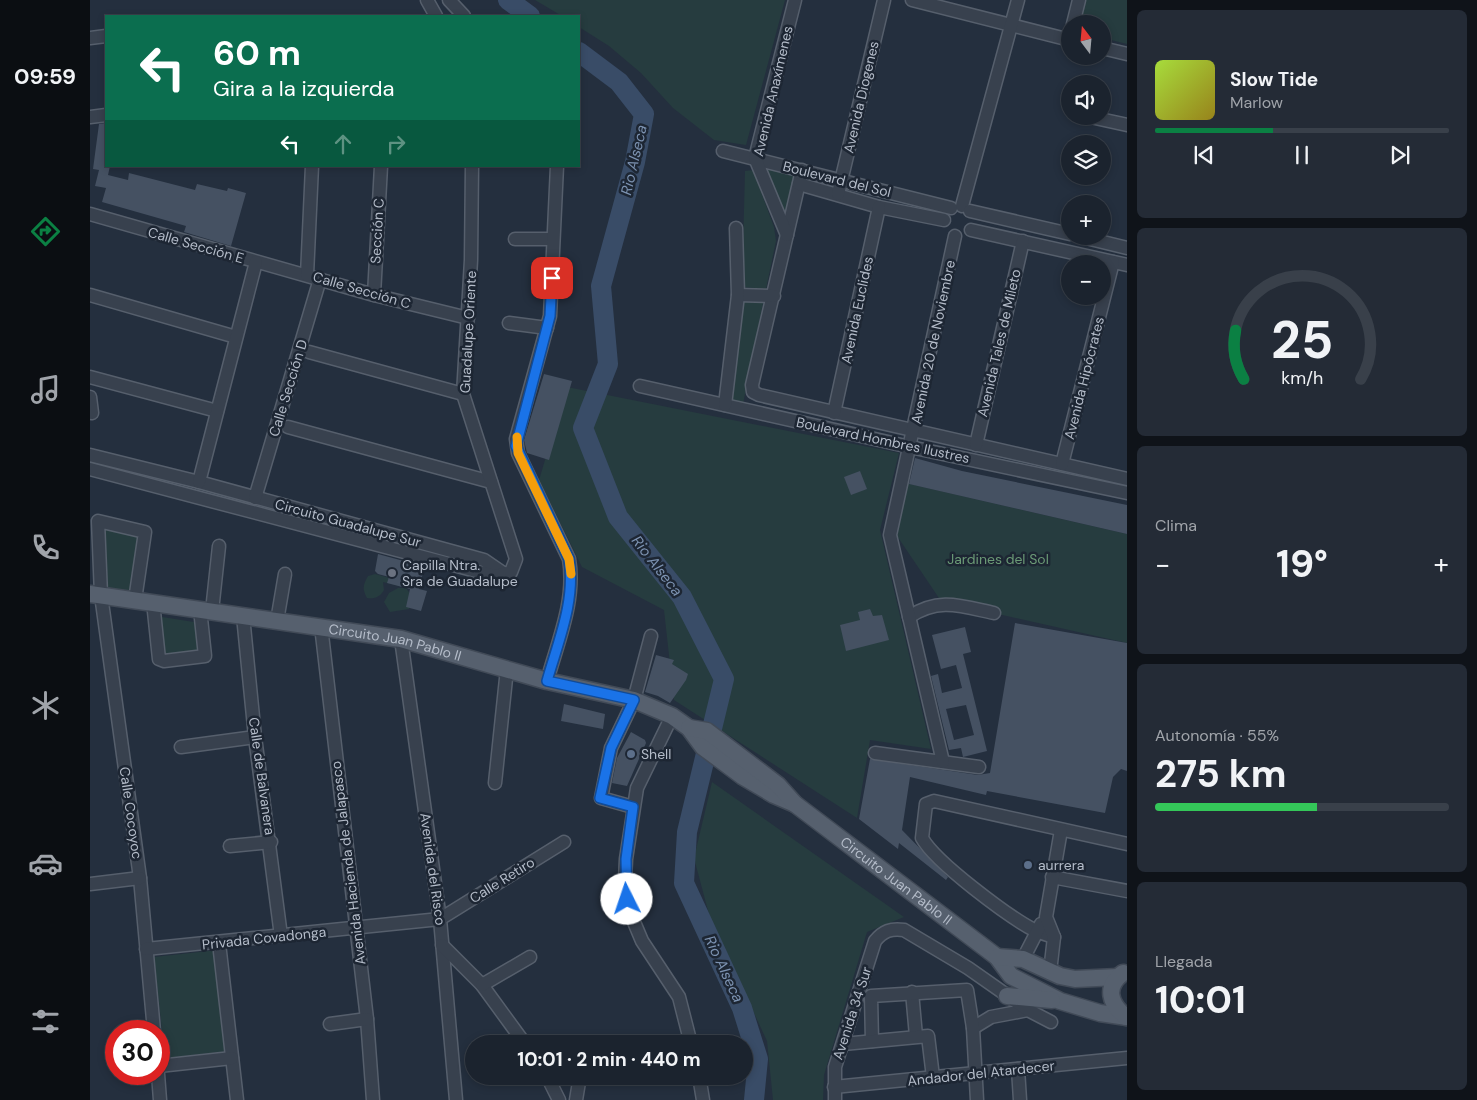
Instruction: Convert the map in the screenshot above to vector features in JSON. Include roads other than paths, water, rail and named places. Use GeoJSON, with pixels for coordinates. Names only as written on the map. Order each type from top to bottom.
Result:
{"type":"FeatureCollection","features":[{"type":"Feature","properties":{"kind":"main road","name":"Circuito Juan Pablo II"},"geometry":{"type":"LineString","coordinates":[[96,595],[401,639],[547,681],[634,700],[672,716],[690,728],[703,747],[745,769]]}},
{"type":"Feature","properties":{"kind":"main road","name":"Circuito Juan Pablo II"},"geometry":{"type":"LineString","coordinates":[[690,728],[707,731],[774,795],[795,804],[997,957],[1011,976],[1060,1001],[1100,1013],[1126,1017]]}},
{"type":"Feature","properties":{"kind":"main road"},"geometry":{"type":"LineString","coordinates":[[997,957],[1023,959],[1050,972],[1075,979],[1124,971]]}},
{"type":"Feature","properties":{"kind":"main road"},"geometry":{"type":"LineString","coordinates":[[1124,971],[1111,987],[1111,999],[1114,1006],[1126,1017]]}},
{"type":"Feature","properties":{"kind":"main road"},"geometry":{"type":"LineString","coordinates":[[1007,996],[1060,1001]]}},
{"type":"Feature","properties":{"kind":"street"},"geometry":{"type":"LineString","coordinates":[[427,0],[435,15]]}},
{"type":"Feature","properties":{"kind":"street"},"geometry":{"type":"LineString","coordinates":[[449,0],[463,15]]}},
{"type":"Feature","properties":{"kind":"street","name":"Avenida Anaxímenes"},"geometry":{"type":"LineString","coordinates":[[787,235],[755,158],[795,0]]}},
{"type":"Feature","properties":{"kind":"street","name":"Avenida Diogenes"},"geometry":{"type":"LineString","coordinates":[[838,194],[884,0]]}},
{"type":"Feature","properties":{"kind":"street"},"geometry":{"type":"LineString","coordinates":[[912,0],[1061,36]]}},
{"type":"Feature","properties":{"kind":"street"},"geometry":{"type":"LineString","coordinates":[[961,209],[974,220],[971,230],[962,236],[955,236],[946,229],[944,220],[961,209],[1018,0]]}},
{"type":"Feature","properties":{"kind":"street"},"geometry":{"type":"LineString","coordinates":[[1075,15],[1079,0]]}},
{"type":"Feature","properties":{"kind":"street"},"geometry":{"type":"LineString","coordinates":[[90,38],[105,36]]}},
{"type":"Feature","properties":{"kind":"street"},"geometry":{"type":"LineString","coordinates":[[1111,50],[1127,54]]}},
{"type":"Feature","properties":{"kind":"street"},"geometry":{"type":"LineString","coordinates":[[90,117],[105,115]]}},
{"type":"Feature","properties":{"kind":"street"},"geometry":{"type":"LineString","coordinates":[[1111,121],[1127,125]]}},
{"type":"Feature","properties":{"kind":"street","name":"Boulevard del Sol"},"geometry":{"type":"LineString","coordinates":[[723,151],[1061,233]]}},
{"type":"Feature","properties":{"kind":"street"},"geometry":{"type":"LineString","coordinates":[[307,275],[312,167]]}},
{"type":"Feature","properties":{"kind":"street","name":"Sección C"},"geometry":{"type":"LineString","coordinates":[[374,295],[381,167]]}},
{"type":"Feature","properties":{"kind":"street","name":"Guadalupe Oriente"},"geometry":{"type":"LineString","coordinates":[[472,167],[468,318],[463,394],[516,559],[514,568],[506,575]]}},
{"type":"Feature","properties":{"kind":"street"},"geometry":{"type":"LineString","coordinates":[[547,681],[570,599],[569,559],[516,446],[550,316],[557,167]]}},
{"type":"Feature","properties":{"kind":"street"},"geometry":{"type":"LineString","coordinates":[[738,294],[774,296],[802,170]]}},
{"type":"Feature","properties":{"kind":"street","name":"Boulevard del Sol"},"geometry":{"type":"LineString","coordinates":[[799,184],[879,207],[944,220]]}},
{"type":"Feature","properties":{"kind":"street","name":"Avenida Euclides"},"geometry":{"type":"LineString","coordinates":[[834,413],[879,207]]}},
{"type":"Feature","properties":{"kind":"street","name":"Calle Sección E"},"geometry":{"type":"LineString","coordinates":[[90,214],[256,262],[199,482]]}},
{"type":"Feature","properties":{"kind":"street"},"geometry":{"type":"LineString","coordinates":[[725,405],[738,294],[736,228]]}},
{"type":"Feature","properties":{"kind":"street"},"geometry":{"type":"LineString","coordinates":[[971,230],[1127,265]]}},
{"type":"Feature","properties":{"kind":"street","name":"Avenida 20 de Noviembre"},"geometry":{"type":"LineString","coordinates":[[944,762],[890,535],[955,236]]}},
{"type":"Feature","properties":{"kind":"street"},"geometry":{"type":"LineString","coordinates":[[515,240],[553,239]]}},
{"type":"Feature","properties":{"kind":"street","name":"Avenida Tales de Mileto"},"geometry":{"type":"LineString","coordinates":[[976,445],[1023,242]]}},
{"type":"Feature","properties":{"kind":"street"},"geometry":{"type":"LineString","coordinates":[[1111,244],[1127,248]]}},
{"type":"Feature","properties":{"kind":"street"},"geometry":{"type":"LineString","coordinates":[[1059,250],[1061,245]]}},
{"type":"Feature","properties":{"kind":"street","name":"Calle Sección C"},"geometry":{"type":"LineString","coordinates":[[256,262],[374,295],[468,318]]}},
{"type":"Feature","properties":{"kind":"street","name":"Avenida Hipócrates"},"geometry":{"type":"LineString","coordinates":[[1062,464],[1113,262]]}},
{"type":"Feature","properties":{"kind":"street","name":"Calle Sección D"},"geometry":{"type":"LineString","coordinates":[[255,498],[320,279]]}},
{"type":"Feature","properties":{"kind":"street"},"geometry":{"type":"LineString","coordinates":[[90,295],[236,337]]}},
{"type":"Feature","properties":{"kind":"street","name":"Boulevard Hombres Ilustres"},"geometry":{"type":"LineString","coordinates":[[774,296],[752,385],[754,392],[759,395],[1127,479]]}},
{"type":"Feature","properties":{"kind":"street"},"geometry":{"type":"LineString","coordinates":[[509,323],[548,328]]}},
{"type":"Feature","properties":{"kind":"street","name":"Calle Sección D"},"geometry":{"type":"LineString","coordinates":[[309,352],[463,394]]}},
{"type":"Feature","properties":{"kind":"street"},"geometry":{"type":"LineString","coordinates":[[90,377],[217,411]]}},
{"type":"Feature","properties":{"kind":"street","name":"Boulevard Hombres Ilustres"},"geometry":{"type":"LineString","coordinates":[[640,386],[910,447],[1127,492]]}},
{"type":"Feature","properties":{"kind":"street"},"geometry":{"type":"LineString","coordinates":[[90,397],[92,413]]}},
{"type":"Feature","properties":{"kind":"street","name":"Calle Sección D"},"geometry":{"type":"LineString","coordinates":[[288,427],[490,482]]}},
{"type":"Feature","properties":{"kind":"street","name":"Circuito Guadalupe Sur"},"geometry":{"type":"LineString","coordinates":[[90,455],[199,482],[484,560],[506,575]]}},
{"type":"Feature","properties":{"kind":"street","name":"Circuito Guadalupe Sur"},"geometry":{"type":"LineString","coordinates":[[90,469],[495,576],[506,575]]}},
{"type":"Feature","properties":{"kind":"street"},"geometry":{"type":"LineString","coordinates":[[158,487],[162,473]]}},
{"type":"Feature","properties":{"kind":"street"},"geometry":{"type":"LineString","coordinates":[[330,533],[333,519]]}},
{"type":"Feature","properties":{"kind":"street","name":"Calle Cocoyoc"},"geometry":{"type":"LineString","coordinates":[[135,600],[145,532],[101,520],[97,524],[96,595],[140,878],[153,1020]]}},
{"type":"Feature","properties":{"kind":"street"},"geometry":{"type":"LineString","coordinates":[[152,602],[159,659],[164,662],[205,656],[206,610],[219,546]]}},
{"type":"Feature","properties":{"kind":"street"},"geometry":{"type":"LineString","coordinates":[[277,621],[285,574]]}},
{"type":"Feature","properties":{"kind":"street"},"geometry":{"type":"LineString","coordinates":[[909,617],[935,605],[953,604],[994,613]]}},
{"type":"Feature","properties":{"kind":"street","name":"Calle de Balvanera"},"geometry":{"type":"LineString","coordinates":[[243,616],[255,737],[282,936]]}},
{"type":"Feature","properties":{"kind":"street","name":"Avenida Hacienda de Jalapasco"},"geometry":{"type":"LineString","coordinates":[[321,626],[367,1019],[373,1100]]}},
{"type":"Feature","properties":{"kind":"street"},"geometry":{"type":"LineString","coordinates":[[633,807],[600,798],[611,748],[634,700],[651,636]]}},
{"type":"Feature","properties":{"kind":"street","name":"Avenida del Risco"},"geometry":{"type":"LineString","coordinates":[[401,639],[440,919],[456,1100]]}},
{"type":"Feature","properties":{"kind":"street"},"geometry":{"type":"LineString","coordinates":[[495,783],[507,669]]}},
{"type":"Feature","properties":{"kind":"street"},"geometry":{"type":"LineString","coordinates":[[672,716],[642,774],[633,807],[626,859],[627,899],[642,941],[679,997],[689,1035]]}},
{"type":"Feature","properties":{"kind":"street"},"geometry":{"type":"LineString","coordinates":[[182,747],[255,737]]}},
{"type":"Feature","properties":{"kind":"street"},"geometry":{"type":"LineString","coordinates":[[875,753],[979,767]]}},
{"type":"Feature","properties":{"kind":"street"},"geometry":{"type":"LineString","coordinates":[[1054,936],[1036,930],[960,878],[925,843],[921,833],[926,804],[934,801],[1127,844]]}},
{"type":"Feature","properties":{"kind":"street"},"geometry":{"type":"LineString","coordinates":[[1023,959],[1036,930],[1046,917],[1061,830]]}},
{"type":"Feature","properties":{"kind":"street"},"geometry":{"type":"LineString","coordinates":[[230,846],[270,842]]}},
{"type":"Feature","properties":{"kind":"street","name":"Calle Retiro"},"geometry":{"type":"LineString","coordinates":[[440,919],[564,842]]}},
{"type":"Feature","properties":{"kind":"street"},"geometry":{"type":"LineString","coordinates":[[1052,877],[1127,891]]}},
{"type":"Feature","properties":{"kind":"street"},"geometry":{"type":"LineString","coordinates":[[90,884],[140,878]]}},
{"type":"Feature","properties":{"kind":"street"},"geometry":{"type":"LineString","coordinates":[[1046,917],[1054,936],[1050,972]]}},
{"type":"Feature","properties":{"kind":"street","name":"Privada Covadonga"},"geometry":{"type":"LineString","coordinates":[[146,948],[219,943],[440,919]]}},
{"type":"Feature","properties":{"kind":"street","name":"Avenida 34 Sur"},"geometry":{"type":"LineString","coordinates":[[835,1094],[835,1067],[844,1044],[875,941],[886,931],[904,930],[968,968],[1007,996]]}},
{"type":"Feature","properties":{"kind":"street"},"geometry":{"type":"LineString","coordinates":[[219,943],[237,1100]]}},
{"type":"Feature","properties":{"kind":"street"},"geometry":{"type":"LineString","coordinates":[[442,945],[482,985],[518,1035]]}},
{"type":"Feature","properties":{"kind":"street"},"geometry":{"type":"LineString","coordinates":[[482,985],[530,957]]}},
{"type":"Feature","properties":{"kind":"street"},"geometry":{"type":"LineString","coordinates":[[872,1041],[871,996],[967,990],[973,1028],[977,1100]]}},
{"type":"Feature","properties":{"kind":"street"},"geometry":{"type":"LineString","coordinates":[[912,992],[933,1077]]}},
{"type":"Feature","properties":{"kind":"street"},"geometry":{"type":"LineString","coordinates":[[1007,996],[1051,1022]]}},
{"type":"Feature","properties":{"kind":"street"},"geometry":{"type":"LineString","coordinates":[[973,1028],[991,1017],[1028,1010]]}},
{"type":"Feature","properties":{"kind":"street"},"geometry":{"type":"LineString","coordinates":[[330,1024],[367,1019]]}},
{"type":"Feature","properties":{"kind":"street"},"geometry":{"type":"LineString","coordinates":[[844,1044],[922,1036]]}},
{"type":"Feature","properties":{"kind":"street"},"geometry":{"type":"LineString","coordinates":[[170,1065],[232,1058]]}},
{"type":"Feature","properties":{"kind":"street","name":"Andador del Atardecer"},"geometry":{"type":"LineString","coordinates":[[835,1094],[933,1077],[1127,1058]]}},
{"type":"Feature","properties":{"kind":"street"},"geometry":{"type":"LineString","coordinates":[[1018,1069],[1020,1100]]}},
{"type":"Feature","properties":{"kind":"street"},"geometry":{"type":"LineString","coordinates":[[159,1085],[160,1100]]}},
{"type":"Feature","properties":{"kind":"street"},"geometry":{"type":"LineString","coordinates":[[551,1085],[559,1100]]}},
{"type":"Feature","properties":{"kind":"street"},"geometry":{"type":"LineString","coordinates":[[576,1100],[578,1085]]}},
{"type":"Feature","properties":{"kind":"street"},"geometry":{"type":"LineString","coordinates":[[700,1085],[703,1100]]}},
{"type":"Feature","properties":{"kind":"waterway","name":"Rio Alseca"},"geometry":{"type":"LineString","coordinates":[[508,0],[529,15]]}},
{"type":"Feature","properties":{"kind":"waterway","name":"Rio Alseca"},"geometry":{"type":"LineString","coordinates":[[580,53],[619,82],[644,114],[635,162],[601,286],[608,364],[583,428],[618,517],[682,597],[724,679],[687,832],[684,883],[742,1008],[758,1059],[754,1100]]}},
{"type":"Feature","properties":{"kind":"place","name":"Capilla Ntra. Sra de Guadalupe"},"geometry":{"type":"Point","coordinates":[392,573]}},
{"type":"Feature","properties":{"kind":"place","name":"Shell"},"geometry":{"type":"Point","coordinates":[631,754]}},
{"type":"Feature","properties":{"kind":"place","name":"aurrera"},"geometry":{"type":"Point","coordinates":[1028,865]}},
{"type":"Feature","properties":{"kind":"park label","name":"Jardines del Sol"},"geometry":{"type":"Point","coordinates":[998,559]}}]}
